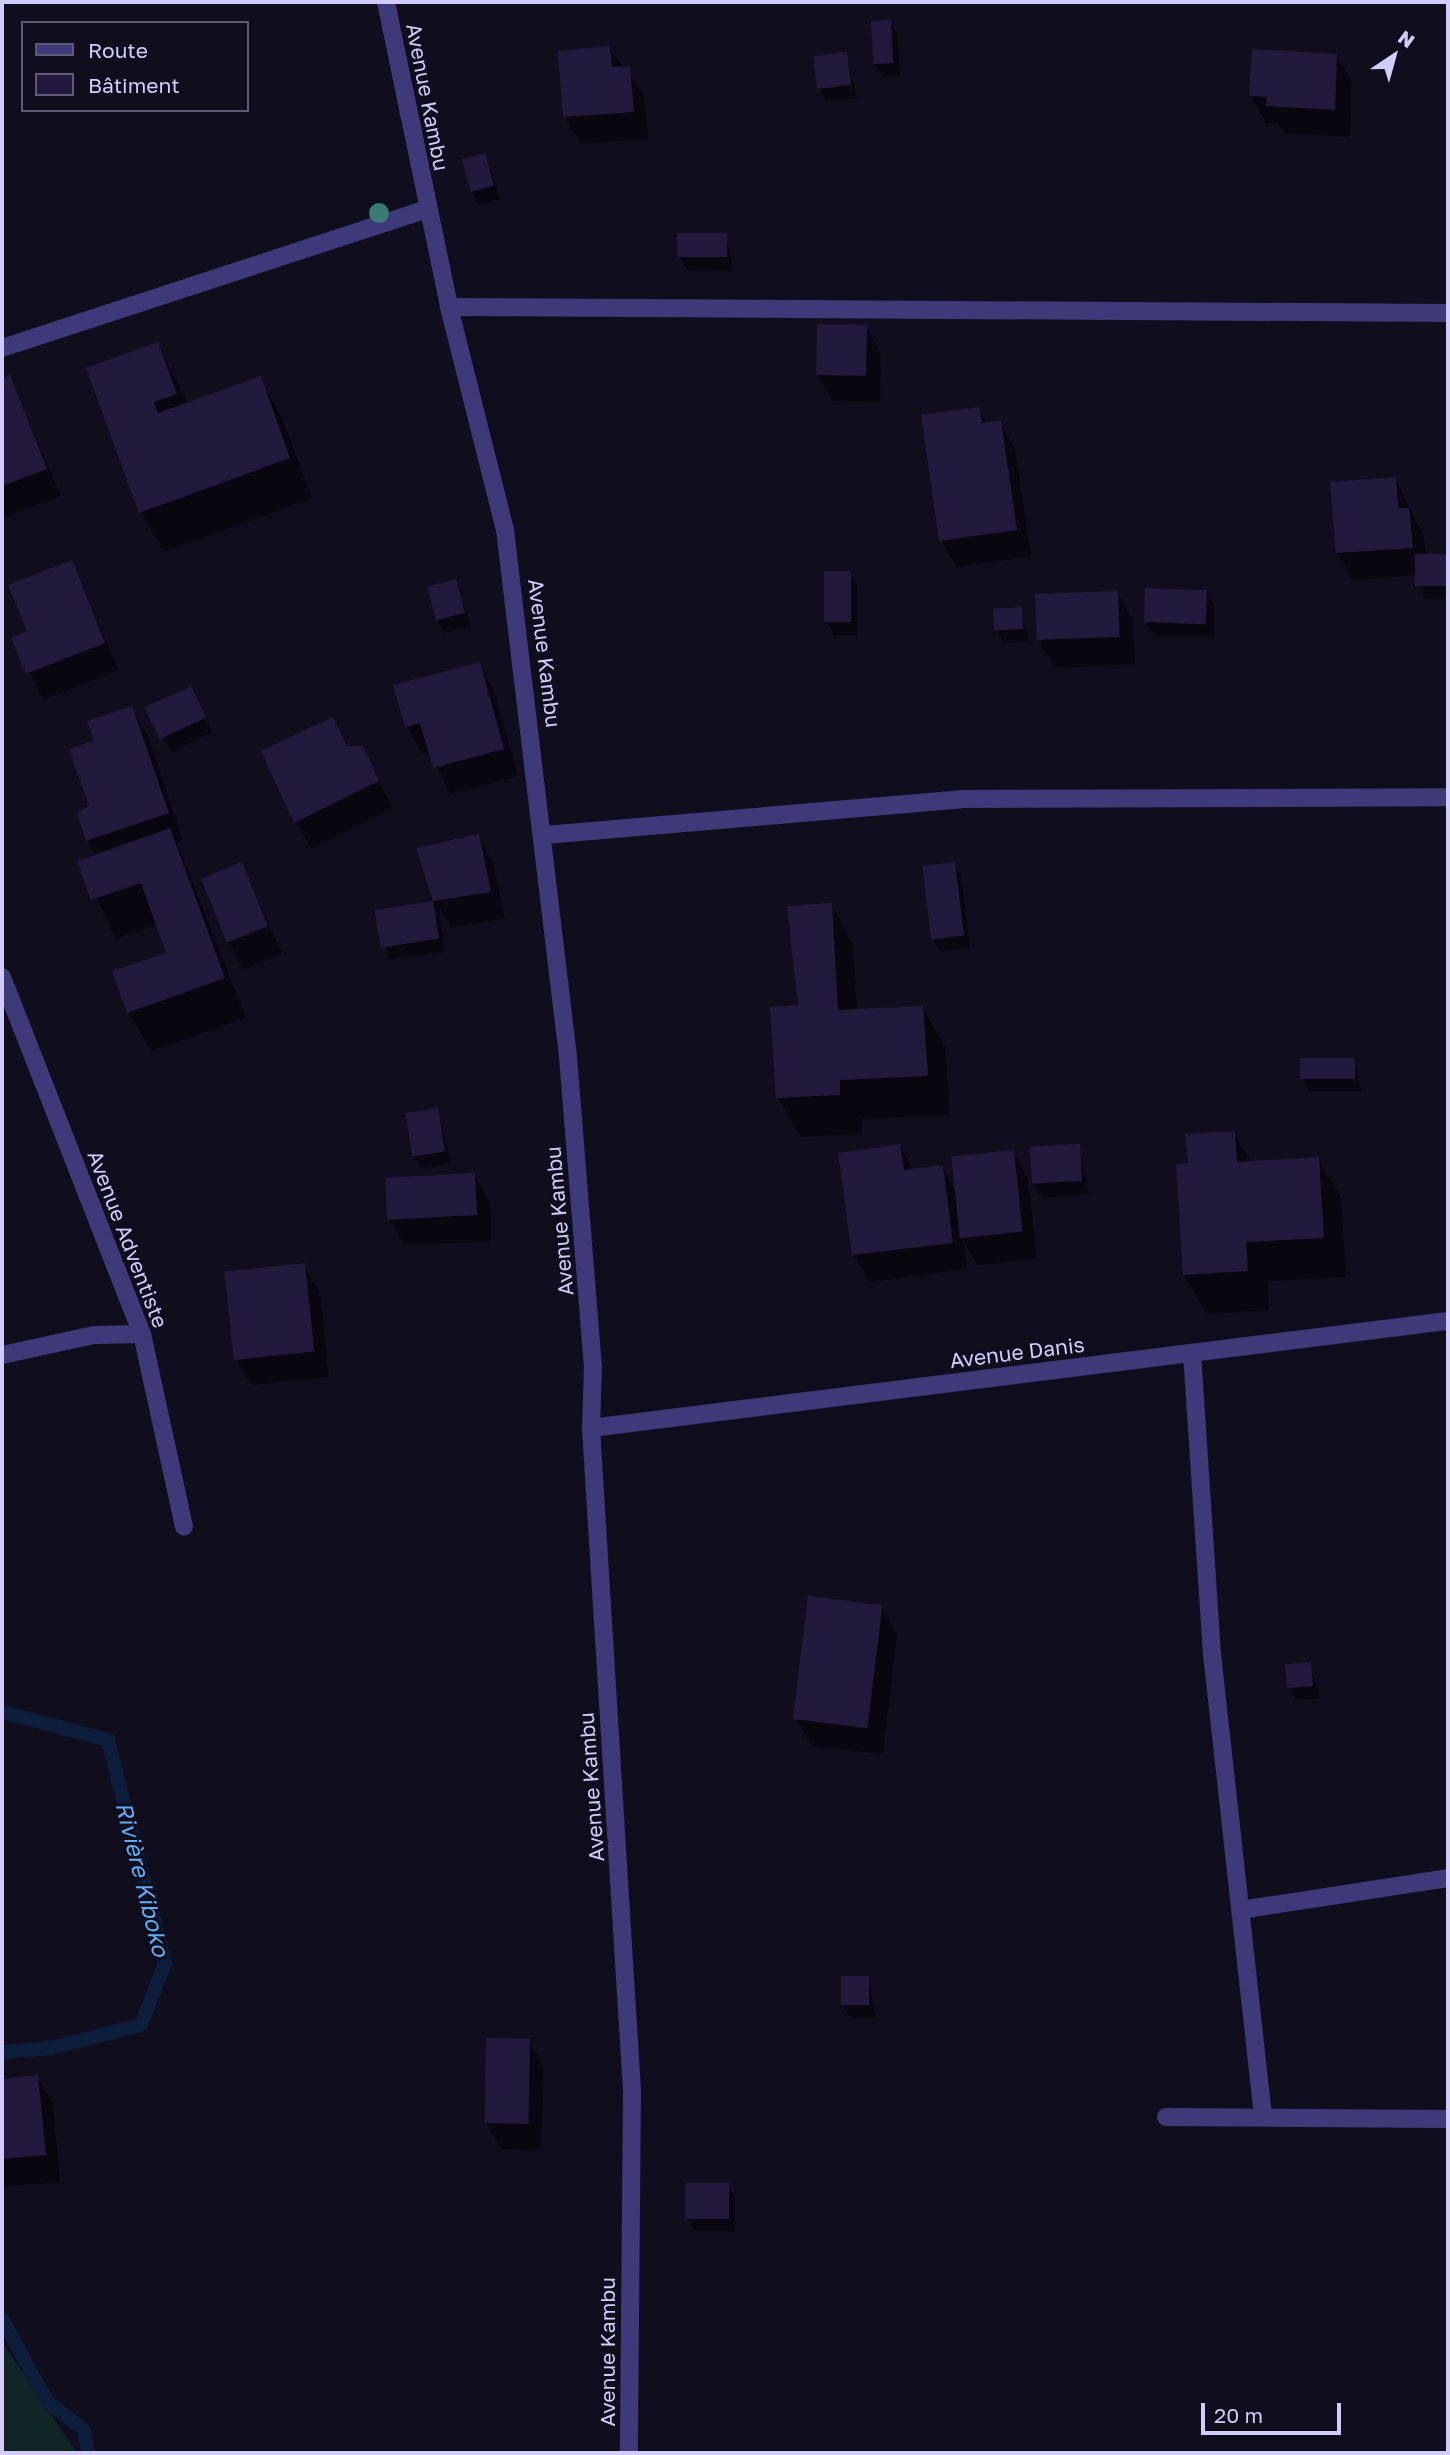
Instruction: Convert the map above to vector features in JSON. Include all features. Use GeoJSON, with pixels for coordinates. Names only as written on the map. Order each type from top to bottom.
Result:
{"type":"FeatureCollection","features":[{"type":"Feature","properties":{"kind":"street","name":"Avenue Kambu"},"geometry":{"type":"LineString","coordinates":[[386,2],[449,307],[505,530],[545,835],[587,1286],[591,1428],[632,2090],[629,2453]]}},
{"type":"Feature","properties":{"kind":"street"},"geometry":{"type":"LineString","coordinates":[[2,348],[427,209]]}},
{"type":"Feature","properties":{"kind":"street"},"geometry":{"type":"LineString","coordinates":[[449,307],[1448,313]]}},
{"type":"Feature","properties":{"kind":"street"},"geometry":{"type":"LineString","coordinates":[[545,835],[961,799],[1448,797]]}},
{"type":"Feature","properties":{"kind":"street","name":"Avenue Adventiste"},"geometry":{"type":"LineString","coordinates":[[2,977],[142,1334],[184,1526]]}},
{"type":"Feature","properties":{"kind":"street","name":"Avenue Danis"},"geometry":{"type":"LineString","coordinates":[[591,1428],[1448,1321]]}},
{"type":"Feature","properties":{"kind":"street"},"geometry":{"type":"LineString","coordinates":[[2,1355],[93,1335],[142,1334]]}},
{"type":"Feature","properties":{"kind":"street"},"geometry":{"type":"LineString","coordinates":[[1192,1353],[1212,1654],[1263,2116]]}},
{"type":"Feature","properties":{"kind":"street"},"geometry":{"type":"LineString","coordinates":[[1241,1910],[1448,1878]]}},
{"type":"Feature","properties":{"kind":"street"},"geometry":{"type":"LineString","coordinates":[[1166,2117],[1448,2119]]}},
{"type":"Feature","properties":{"kind":"green space"},"geometry":{"type":"Polygon","coordinates":[[[2,2342],[77,2453],[2,2453],[2,2342]]]}},
{"type":"Feature","properties":{"kind":"building"},"geometry":{"type":"Polygon","coordinates":[[[891,20],[893,63],[873,64],[871,21],[891,20]]]}},
{"type":"Feature","properties":{"kind":"building"},"geometry":{"type":"Polygon","coordinates":[[[610,46],[612,67],[630,66],[634,112],[563,117],[558,51],[610,46]]]}},
{"type":"Feature","properties":{"kind":"building"},"geometry":{"type":"Polygon","coordinates":[[[1252,49],[1337,54],[1335,110],[1266,106],[1267,97],[1249,96],[1252,49]]]}},
{"type":"Feature","properties":{"kind":"building"},"geometry":{"type":"Polygon","coordinates":[[[847,52],[851,85],[817,89],[813,56],[847,52]]]}},
{"type":"Feature","properties":{"kind":"building"},"geometry":{"type":"Polygon","coordinates":[[[485,153],[494,186],[471,192],[462,159],[485,153]]]}},
{"type":"Feature","properties":{"kind":"building"},"geometry":{"type":"Polygon","coordinates":[[[677,233],[727,233],[727,257],[677,257],[677,233]]]}},
{"type":"Feature","properties":{"kind":"building"},"geometry":{"type":"Polygon","coordinates":[[[817,324],[867,325],[866,376],[816,375],[817,324]]]}},
{"type":"Feature","properties":{"kind":"building"},"geometry":{"type":"Polygon","coordinates":[[[158,342],[177,394],[154,402],[158,413],[261,376],[290,458],[139,513],[86,368],[158,342]]]}},
{"type":"Feature","properties":{"kind":"building"},"geometry":{"type":"Polygon","coordinates":[[[10,375],[47,469],[2,486],[2,379],[10,375]]]}},
{"type":"Feature","properties":{"kind":"building"},"geometry":{"type":"Polygon","coordinates":[[[979,407],[982,423],[1001,420],[1017,530],[939,541],[921,415],[979,407]]]}},
{"type":"Feature","properties":{"kind":"building"},"geometry":{"type":"Polygon","coordinates":[[[1396,477],[1398,508],[1409,508],[1413,548],[1336,553],[1330,482],[1396,477]]]}},
{"type":"Feature","properties":{"kind":"building"},"geometry":{"type":"Polygon","coordinates":[[[1415,554],[1448,554],[1448,586],[1415,586],[1415,554]]]}},
{"type":"Feature","properties":{"kind":"building"},"geometry":{"type":"Polygon","coordinates":[[[72,560],[105,643],[26,674],[11,638],[27,631],[8,585],[72,560]]]}},
{"type":"Feature","properties":{"kind":"building"},"geometry":{"type":"Polygon","coordinates":[[[824,571],[851,571],[851,622],[824,622],[824,571]]]}},
{"type":"Feature","properties":{"kind":"building"},"geometry":{"type":"Polygon","coordinates":[[[456,579],[465,613],[436,621],[427,587],[456,579]]]}},
{"type":"Feature","properties":{"kind":"building"},"geometry":{"type":"Polygon","coordinates":[[[1145,588],[1207,590],[1206,624],[1144,622],[1145,588]]]}},
{"type":"Feature","properties":{"kind":"building"},"geometry":{"type":"Polygon","coordinates":[[[1118,591],[1120,637],[1037,640],[1035,594],[1118,591]]]}},
{"type":"Feature","properties":{"kind":"building"},"geometry":{"type":"Polygon","coordinates":[[[1022,607],[1023,629],[994,630],[993,609],[1022,607]]]}},
{"type":"Feature","properties":{"kind":"building"},"geometry":{"type":"Polygon","coordinates":[[[480,662],[504,749],[433,768],[420,723],[405,727],[393,685],[480,662]]]}},
{"type":"Feature","properties":{"kind":"building"},"geometry":{"type":"Polygon","coordinates":[[[191,686],[206,718],[160,739],[145,708],[191,686]]]}},
{"type":"Feature","properties":{"kind":"building"},"geometry":{"type":"Polygon","coordinates":[[[132,706],[169,813],[86,841],[77,813],[89,806],[69,749],[94,741],[87,721],[132,706]]]}},
{"type":"Feature","properties":{"kind":"building"},"geometry":{"type":"Polygon","coordinates":[[[333,717],[347,746],[363,746],[379,781],[294,823],[261,751],[333,717]]]}},
{"type":"Feature","properties":{"kind":"building"},"geometry":{"type":"Polygon","coordinates":[[[170,828],[225,978],[127,1013],[112,971],[166,953],[141,883],[91,900],[77,861],[170,828]]]}},
{"type":"Feature","properties":{"kind":"building"},"geometry":{"type":"Polygon","coordinates":[[[479,834],[491,892],[433,901],[416,848],[479,834]]]}},
{"type":"Feature","properties":{"kind":"building"},"geometry":{"type":"Polygon","coordinates":[[[242,862],[268,926],[227,942],[201,878],[242,862]]]}},
{"type":"Feature","properties":{"kind":"building"},"geometry":{"type":"Polygon","coordinates":[[[955,862],[964,935],[931,939],[922,866],[955,862]]]}},
{"type":"Feature","properties":{"kind":"building"},"geometry":{"type":"Polygon","coordinates":[[[433,901],[439,939],[381,948],[375,910],[433,901]]]}},
{"type":"Feature","properties":{"kind":"building"},"geometry":{"type":"Polygon","coordinates":[[[832,903],[838,1010],[923,1006],[928,1076],[840,1080],[840,1095],[776,1098],[770,1007],[798,1005],[787,906],[832,903]]]}},
{"type":"Feature","properties":{"kind":"building"},"geometry":{"type":"Polygon","coordinates":[[[1300,1058],[1355,1058],[1355,1079],[1300,1079],[1300,1058]]]}},
{"type":"Feature","properties":{"kind":"building"},"geometry":{"type":"Polygon","coordinates":[[[438,1108],[445,1151],[412,1157],[405,1113],[438,1108]]]}},
{"type":"Feature","properties":{"kind":"building"},"geometry":{"type":"Polygon","coordinates":[[[1235,1131],[1237,1162],[1319,1157],[1324,1238],[1246,1242],[1248,1271],[1183,1275],[1176,1164],[1188,1163],[1185,1134],[1235,1131]]]}},
{"type":"Feature","properties":{"kind":"building"},"geometry":{"type":"Polygon","coordinates":[[[900,1144],[904,1170],[943,1165],[953,1243],[852,1255],[838,1153],[900,1144]]]}},
{"type":"Feature","properties":{"kind":"building"},"geometry":{"type":"Polygon","coordinates":[[[1080,1144],[1082,1181],[1032,1184],[1030,1147],[1080,1144]]]}},
{"type":"Feature","properties":{"kind":"building"},"geometry":{"type":"Polygon","coordinates":[[[1014,1150],[1023,1232],[960,1238],[951,1157],[1014,1150]]]}},
{"type":"Feature","properties":{"kind":"building"},"geometry":{"type":"Polygon","coordinates":[[[475,1173],[477,1215],[387,1220],[385,1178],[475,1173]]]}},
{"type":"Feature","properties":{"kind":"building"},"geometry":{"type":"Polygon","coordinates":[[[305,1263],[314,1352],[234,1360],[224,1271],[305,1263]]]}},
{"type":"Feature","properties":{"kind":"building"},"geometry":{"type":"Polygon","coordinates":[[[808,1596],[882,1605],[867,1728],[793,1719],[808,1596]]]}},
{"type":"Feature","properties":{"kind":"building"},"geometry":{"type":"Polygon","coordinates":[[[1311,1662],[1313,1686],[1287,1688],[1285,1664],[1311,1662]]]}},
{"type":"Feature","properties":{"kind":"building"},"geometry":{"type":"Polygon","coordinates":[[[841,1976],[869,1976],[869,2005],[841,2005],[841,1976]]]}},
{"type":"Feature","properties":{"kind":"building"},"geometry":{"type":"Polygon","coordinates":[[[486,2038],[530,2039],[529,2124],[485,2123],[486,2038]]]}},
{"type":"Feature","properties":{"kind":"building"},"geometry":{"type":"Polygon","coordinates":[[[38,2075],[46,2155],[2,2159],[2,2079],[38,2075]]]}},
{"type":"Feature","properties":{"kind":"building"},"geometry":{"type":"Polygon","coordinates":[[[685,2183],[729,2183],[729,2219],[685,2219],[685,2183]]]}},
{"type":"Feature","properties":{"kind":"waterway","name":"Rivière Kiboko"},"geometry":{"type":"LineString","coordinates":[[2,1712],[108,1740],[165,1963],[141,2025],[51,2048],[2,2052]]}},
{"type":"Feature","properties":{"kind":"waterway","name":"Rivière Kiboko"},"geometry":{"type":"LineString","coordinates":[[2,2319],[47,2401],[84,2430],[88,2453]]}}]}
